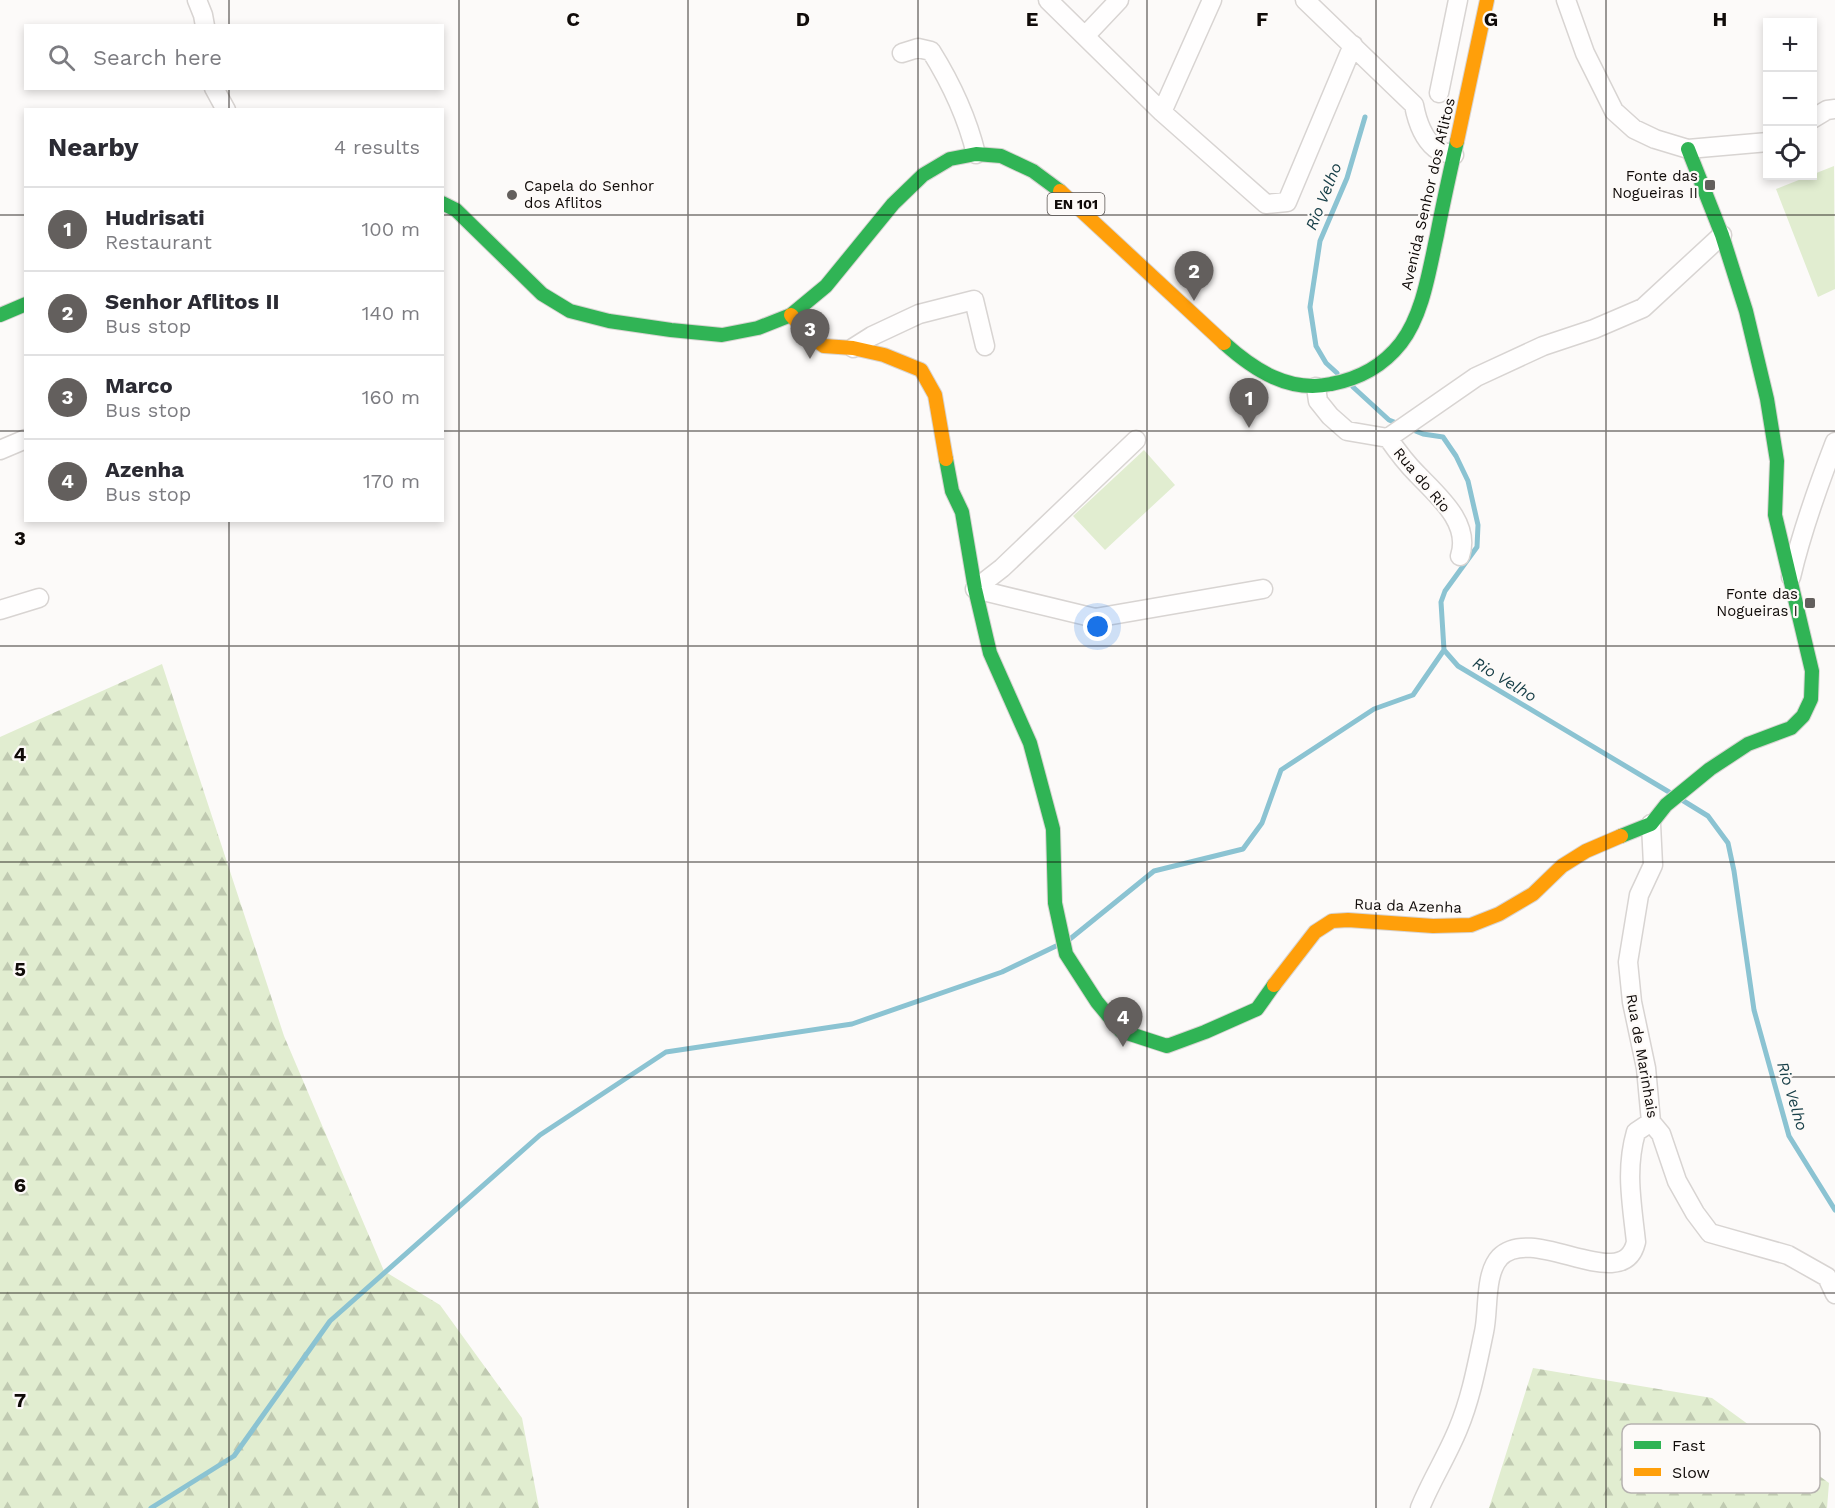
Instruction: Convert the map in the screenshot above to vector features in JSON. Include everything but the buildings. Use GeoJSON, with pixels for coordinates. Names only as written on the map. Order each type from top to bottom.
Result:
{"type":"FeatureCollection","features":[{"type":"Feature","properties":{"kind":"street"},"geometry":{"type":"LineString","coordinates":[[197,0],[205,24]]}},
{"type":"Feature","properties":{"kind":"street"},"geometry":{"type":"LineString","coordinates":[[1048,0],[1162,112],[1266,204],[1287,202],[1353,45]]}},
{"type":"Feature","properties":{"kind":"street"},"geometry":{"type":"LineString","coordinates":[[1085,36],[1119,0]]}},
{"type":"Feature","properties":{"kind":"street"},"geometry":{"type":"LineString","coordinates":[[1162,112],[1212,0]]}},
{"type":"Feature","properties":{"kind":"street"},"geometry":{"type":"LineString","coordinates":[[1305,0],[1414,105],[1417,120],[1424,134],[1437,149],[1454,155]]}},
{"type":"Feature","properties":{"kind":"street"},"geometry":{"type":"LineString","coordinates":[[1438,93],[1458,0]]}},
{"type":"Feature","properties":{"kind":"street","name":"Avenida Senhor dos Aflitos"},"geometry":{"type":"LineString","coordinates":[[444,204],[456,210],[542,294],[570,311],[609,321],[722,335],[758,328],[791,315],[826,286],[893,204],[923,175],[950,159],[976,154],[1001,156],[1033,171],[1066,195],[1236,354],[1260,371],[1276,380],[1295,385],[1316,387],[1345,382],[1382,362],[1401,343],[1421,300],[1488,0]]}},
{"type":"Feature","properties":{"kind":"street"},"geometry":{"type":"LineString","coordinates":[[1566,0],[1585,52],[1614,111],[1634,129],[1655,139],[1688,149],[1763,142]]}},
{"type":"Feature","properties":{"kind":"street"},"geometry":{"type":"LineString","coordinates":[[902,53],[918,48],[931,51],[947,76],[970,131],[976,154]]}},
{"type":"Feature","properties":{"kind":"street"},"geometry":{"type":"LineString","coordinates":[[215,90],[225,108]]}},
{"type":"Feature","properties":{"kind":"street"},"geometry":{"type":"LineString","coordinates":[[1414,105],[1425,97],[1438,93],[1466,100]]}},
{"type":"Feature","properties":{"kind":"street"},"geometry":{"type":"LineString","coordinates":[[1817,116],[1827,110],[1835,109]]}},
{"type":"Feature","properties":{"kind":"street"},"geometry":{"type":"LineString","coordinates":[[1651,824],[1666,805],[1710,770],[1748,744],[1791,728],[1803,716],[1811,699],[1812,671],[1774,515],[1778,461],[1767,399],[1746,312],[1722,235],[1688,149]]}},
{"type":"Feature","properties":{"kind":"street"},"geometry":{"type":"LineString","coordinates":[[1316,387],[1318,401],[1347,431],[1388,438],[1476,376],[1543,346],[1594,329],[1643,308],[1722,235]]}},
{"type":"Feature","properties":{"kind":"street"},"geometry":{"type":"LineString","coordinates":[[853,348],[872,336],[919,314],[974,300],[985,346]]}},
{"type":"Feature","properties":{"kind":"street"},"geometry":{"type":"LineString","coordinates":[[0,315],[24,305]]}},
{"type":"Feature","properties":{"kind":"street","name":"Rua da Azenha"},"geometry":{"type":"LineString","coordinates":[[791,315],[809,335],[824,346],[853,348],[884,355],[921,370],[934,395],[952,491],[962,512],[975,589],[990,653],[1030,742],[1053,829],[1055,903],[1066,954],[1097,1002],[1121,1031],[1167,1046],[1205,1032],[1257,1009],[1315,932],[1332,921],[1433,926],[1471,925],[1499,914],[1533,894],[1562,866],[1586,851],[1651,824]]}},
{"type":"Feature","properties":{"kind":"street","name":"Rua do Rio"},"geometry":{"type":"LineString","coordinates":[[1388,438],[1401,457],[1444,501],[1459,526],[1464,544],[1460,556]]}},
{"type":"Feature","properties":{"kind":"street"},"geometry":{"type":"LineString","coordinates":[[0,450],[24,440]]}},
{"type":"Feature","properties":{"kind":"street"},"geometry":{"type":"LineString","coordinates":[[975,589],[1002,568],[1136,440]]}},
{"type":"Feature","properties":{"kind":"street"},"geometry":{"type":"LineString","coordinates":[[1790,581],[1804,528],[1833,450]]}},
{"type":"Feature","properties":{"kind":"street"},"geometry":{"type":"LineString","coordinates":[[975,589],[1095,618],[1263,589]]}},
{"type":"Feature","properties":{"kind":"street"},"geometry":{"type":"LineString","coordinates":[[0,610],[39,598]]}},
{"type":"Feature","properties":{"kind":"street","name":"Rua de Marinhais"},"geometry":{"type":"LineString","coordinates":[[1651,824],[1653,865],[1639,895],[1628,962],[1632,1002],[1646,1068],[1652,1122],[1661,1134],[1677,1181],[1695,1213],[1710,1233],[1788,1255],[1827,1276],[1835,1294]]}},
{"type":"Feature","properties":{"kind":"street"},"geometry":{"type":"LineString","coordinates":[[1420,1508],[1458,1429],[1473,1386],[1487,1320],[1491,1272],[1501,1256],[1513,1249],[1527,1246],[1586,1260],[1614,1263],[1625,1260],[1633,1253],[1636,1242],[1629,1171],[1631,1150],[1636,1132],[1652,1122]]}},
{"type":"Feature","properties":{"kind":"green space"},"geometry":{"type":"Polygon","coordinates":[[[1834,166],[1835,289],[1818,297],[1776,189],[1799,180],[1817,180],[1817,173],[1834,166]]]}},
{"type":"Feature","properties":{"kind":"green space"},"geometry":{"type":"Polygon","coordinates":[[[1144,450],[1175,485],[1105,550],[1073,516],[1144,450]]]}},
{"type":"Feature","properties":{"kind":"green space"},"geometry":{"type":"Polygon","coordinates":[[[162,664],[284,1036],[384,1271],[440,1305],[522,1418],[539,1508],[0,1508],[0,737],[162,664]]]}},
{"type":"Feature","properties":{"kind":"green space"},"geometry":{"type":"Polygon","coordinates":[[[1533,1368],[1712,1398],[1748,1424],[1622,1424],[1622,1493],[1820,1493],[1820,1476],[1829,1483],[1827,1508],[1489,1508],[1533,1368]]]}},
{"type":"Feature","properties":{"kind":"waterway","name":"Rio Velho"},"geometry":{"type":"LineString","coordinates":[[1337,373],[1326,363],[1316,346],[1310,307],[1320,241],[1347,178],[1365,117]]}},
{"type":"Feature","properties":{"kind":"waterway","name":"Rio Velho"},"geometry":{"type":"LineString","coordinates":[[1353,387],[1389,420],[1399,424]]}},
{"type":"Feature","properties":{"kind":"waterway","name":"Rio Velho"},"geometry":{"type":"LineString","coordinates":[[1408,428],[1423,434],[1443,437],[1456,456],[1468,481],[1478,525],[1477,547],[1445,591],[1441,602],[1444,650],[1458,666],[1669,792]]}},
{"type":"Feature","properties":{"kind":"waterway"},"geometry":{"type":"LineString","coordinates":[[1070,939],[1154,871],[1243,849],[1262,823],[1281,770],[1374,709],[1413,695],[1444,650]]}},
{"type":"Feature","properties":{"kind":"waterway","name":"Rio Velho"},"geometry":{"type":"LineString","coordinates":[[1682,800],[1708,816],[1728,843],[1754,1010],[1789,1136],[1835,1210]]}},
{"type":"Feature","properties":{"kind":"waterway"},"geometry":{"type":"LineString","coordinates":[[151,1508],[234,1456],[330,1321],[540,1135],[666,1052],[852,1024],[1002,972],[1056,946]]}},
{"type":"Feature","properties":{"kind":"traffic: fast"},"geometry":{"type":"LineString","coordinates":[[1224,343],[1260,370],[1273,377],[1301,385],[1316,386],[1351,379],[1378,365],[1394,351],[1409,332],[1420,306],[1457,141]]}},
{"type":"Feature","properties":{"kind":"traffic: fast"},"geometry":{"type":"LineString","coordinates":[[1621,836],[1651,824],[1666,805],[1710,769],[1748,744],[1791,728],[1803,716],[1811,699],[1812,671],[1775,515],[1777,461],[1767,399],[1746,311],[1722,235],[1688,149]]}},
{"type":"Feature","properties":{"kind":"traffic: fast"},"geometry":{"type":"LineString","coordinates":[[444,204],[456,210],[542,294],[570,311],[609,321],[722,335],[758,328],[791,315],[826,286],[893,204],[923,175],[950,159],[976,154],[1001,156],[1033,171],[1060,191]]}},
{"type":"Feature","properties":{"kind":"traffic: fast"},"geometry":{"type":"LineString","coordinates":[[0,315],[24,305]]}},
{"type":"Feature","properties":{"kind":"traffic: fast"},"geometry":{"type":"LineString","coordinates":[[946,459],[952,491],[962,512],[975,589],[990,653],[1030,743],[1053,829],[1055,903],[1066,954],[1097,1002],[1121,1031],[1167,1046],[1257,1009],[1274,985]]}},
{"type":"Feature","properties":{"kind":"traffic: slow"},"geometry":{"type":"LineString","coordinates":[[1457,141],[1487,0]]}},
{"type":"Feature","properties":{"kind":"traffic: slow"},"geometry":{"type":"LineString","coordinates":[[1060,191],[1224,343]]}},
{"type":"Feature","properties":{"kind":"traffic: slow"},"geometry":{"type":"LineString","coordinates":[[791,315],[809,335],[824,346],[853,348],[884,355],[921,370],[935,395],[946,459]]}},
{"type":"Feature","properties":{"kind":"traffic: slow"},"geometry":{"type":"LineString","coordinates":[[1274,985],[1315,932],[1332,921],[1433,926],[1471,925],[1499,914],[1533,894],[1562,866],[1586,851],[1621,836]]}},
{"type":"Feature","properties":{"kind":"place","name":"Fonte das Nogueiras II"},"geometry":{"type":"Point","coordinates":[1710,185]}},
{"type":"Feature","properties":{"kind":"place","name":"Capela do Senhor dos Aflitos"},"geometry":{"type":"Point","coordinates":[512,195]}},
{"type":"Feature","properties":{"kind":"place","name":"Senhor Aflitos II"},"geometry":{"type":"Point","coordinates":[1194,301]}},
{"type":"Feature","properties":{"kind":"place","name":"Marco"},"geometry":{"type":"Point","coordinates":[810,359]}},
{"type":"Feature","properties":{"kind":"place","name":"Hudrisati"},"geometry":{"type":"Point","coordinates":[1249,428]}},
{"type":"Feature","properties":{"kind":"place","name":"Fonte das Nogueiras I"},"geometry":{"type":"Point","coordinates":[1810,603]}},
{"type":"Feature","properties":{"kind":"place","name":"Azenha"},"geometry":{"type":"Point","coordinates":[1123,1047]}}]}
